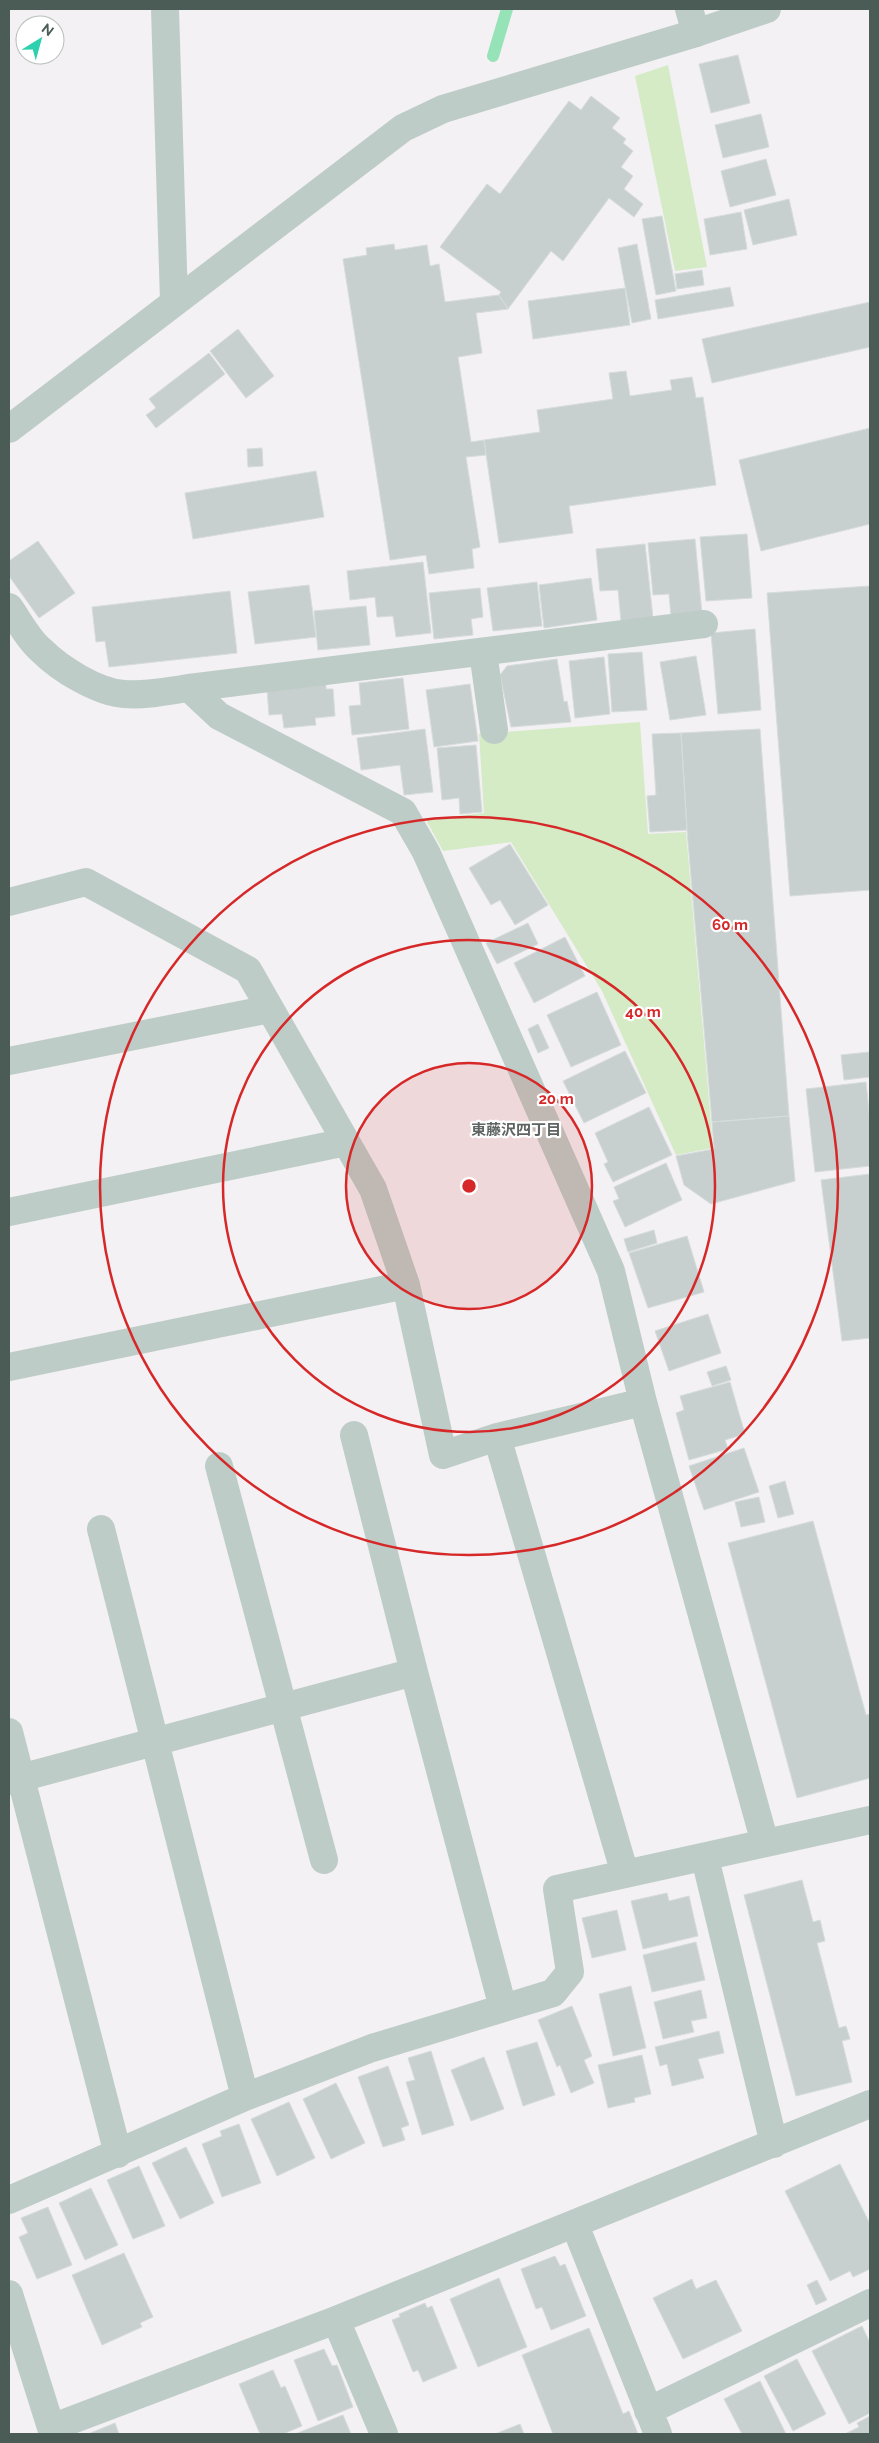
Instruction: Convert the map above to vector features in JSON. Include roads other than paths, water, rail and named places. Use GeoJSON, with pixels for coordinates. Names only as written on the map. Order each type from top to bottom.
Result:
{"type":"FeatureCollection","features":[{"type":"Feature","properties":{"kind":"street"},"geometry":{"type":"LineString","coordinates":[[165,9],[174,301]]}},
{"type":"Feature","properties":{"kind":"street"},"geometry":{"type":"LineString","coordinates":[[9,429],[174,301],[403,128],[443,109],[693,21],[767,9]]}},
{"type":"Feature","properties":{"kind":"street"},"geometry":{"type":"LineString","coordinates":[[9,607],[40,650],[68,672],[94,685],[122,694],[145,694],[704,624]]}},
{"type":"Feature","properties":{"kind":"street"},"geometry":{"type":"LineString","coordinates":[[483,652],[494,730]]}},
{"type":"Feature","properties":{"kind":"street"},"geometry":{"type":"LineString","coordinates":[[189,688],[219,716],[403,812],[426,852],[611,1271],[643,1402],[765,1843]]}},
{"type":"Feature","properties":{"kind":"street"},"geometry":{"type":"LineString","coordinates":[[9,902],[86,882],[248,970],[373,1189],[406,1285],[443,1455],[497,1437],[643,1402]]}},
{"type":"Feature","properties":{"kind":"street"},"geometry":{"type":"LineString","coordinates":[[9,1061],[270,1009]]}},
{"type":"Feature","properties":{"kind":"street"},"geometry":{"type":"LineString","coordinates":[[9,1212],[346,1142]]}},
{"type":"Feature","properties":{"kind":"street"},"geometry":{"type":"LineString","coordinates":[[9,1367],[406,1285]]}},
{"type":"Feature","properties":{"kind":"street"},"geometry":{"type":"LineString","coordinates":[[354,1435],[414,1672],[503,2008]]}},
{"type":"Feature","properties":{"kind":"street"},"geometry":{"type":"LineString","coordinates":[[497,1437],[625,1874]]}},
{"type":"Feature","properties":{"kind":"street"},"geometry":{"type":"LineString","coordinates":[[219,1466],[324,1860]]}},
{"type":"Feature","properties":{"kind":"street"},"geometry":{"type":"LineString","coordinates":[[101,1530],[245,2097]]}},
{"type":"Feature","properties":{"kind":"street"},"geometry":{"type":"LineString","coordinates":[[14,1779],[414,1672]]}},
{"type":"Feature","properties":{"kind":"street"},"geometry":{"type":"LineString","coordinates":[[9,1732],[14,1779],[118,2154]]}},
{"type":"Feature","properties":{"kind":"street"},"geometry":{"type":"LineString","coordinates":[[9,2200],[245,2097],[372,2048],[553,1993],[570,1972],[557,1889],[705,1858],[870,1820]]}},
{"type":"Feature","properties":{"kind":"street"},"geometry":{"type":"LineString","coordinates":[[705,1858],[774,2144]]}},
{"type":"Feature","properties":{"kind":"street"},"geometry":{"type":"LineString","coordinates":[[9,2294],[52,2431],[574,2225],[870,2104]]}},
{"type":"Feature","properties":{"kind":"street"},"geometry":{"type":"LineString","coordinates":[[574,2225],[653,2422],[870,2302]]}},
{"type":"Feature","properties":{"kind":"street"},"geometry":{"type":"LineString","coordinates":[[336,2320],[384,2434]]}},
{"type":"Feature","properties":{"kind":"waterway"},"geometry":{"type":"LineString","coordinates":[[493,56],[507,9]]}},
{"type":"Feature","properties":{"kind":"district","name":"東藤沢四丁目"},"geometry":{"type":"Point","coordinates":[516,1130]}}]}
